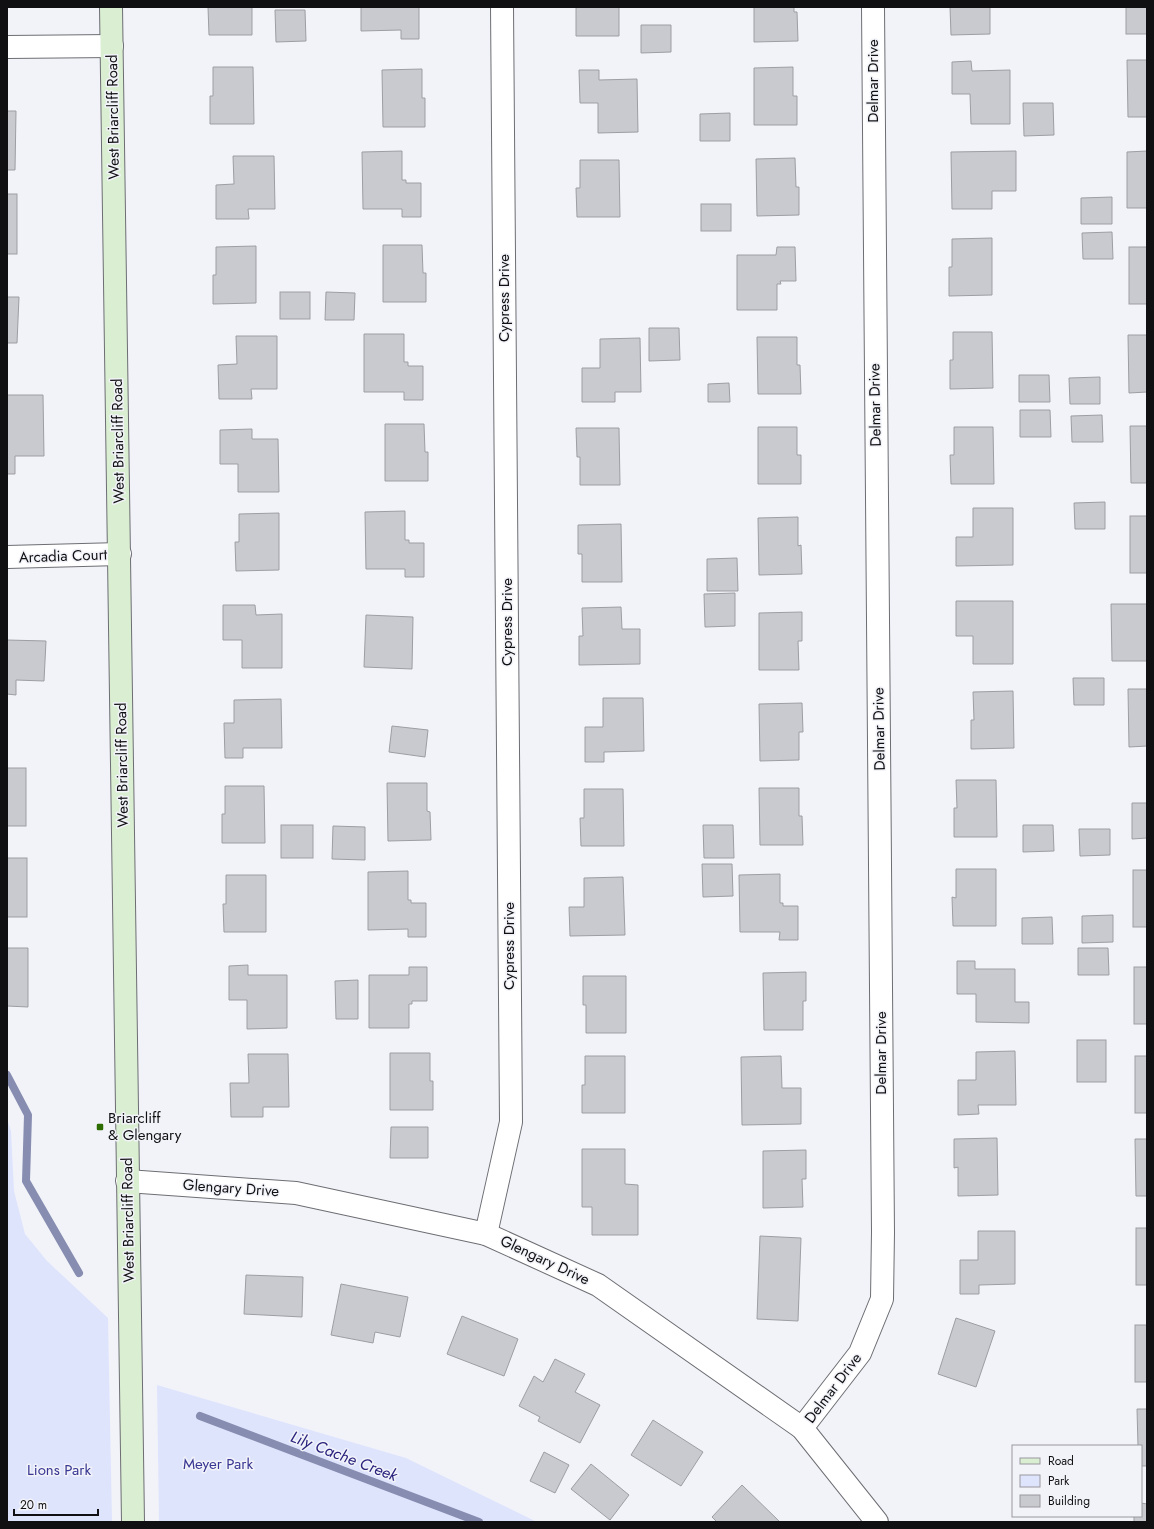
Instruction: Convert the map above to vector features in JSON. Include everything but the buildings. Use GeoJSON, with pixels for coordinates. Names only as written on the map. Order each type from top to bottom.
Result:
{"type":"FeatureCollection","features":[{"type":"Feature","properties":{"kind":"street","name":"West Briarcliff Road"},"geometry":{"type":"LineString","coordinates":[[111,7],[120,554],[127,1181],[134,1522]]}},
{"type":"Feature","properties":{"kind":"street","name":"Cypress Drive"},"geometry":{"type":"LineString","coordinates":[[486,1234],[511,1122],[502,7]]}},
{"type":"Feature","properties":{"kind":"street","name":"Delmar Drive"},"geometry":{"type":"LineString","coordinates":[[802,1428],[860,1353],[882,1299],[883,1232],[873,7]]}},
{"type":"Feature","properties":{"kind":"street"},"geometry":{"type":"LineString","coordinates":[[7,47],[112,46]]}},
{"type":"Feature","properties":{"kind":"street","name":"Arcadia Court"},"geometry":{"type":"LineString","coordinates":[[7,557],[120,554]]}},
{"type":"Feature","properties":{"kind":"street","name":"Glengary Drive"},"geometry":{"type":"LineString","coordinates":[[127,1181],[296,1193],[486,1234],[598,1285],[802,1428],[877,1522]]}},
{"type":"Feature","properties":{"kind":"green space","name":"Lions Park"},"geometry":{"type":"Polygon","coordinates":[[[7,1119],[11,1131],[14,1191],[25,1234],[47,1261],[108,1318],[112,1522],[7,1522],[7,1119]]]}},
{"type":"Feature","properties":{"kind":"green space","name":"Meyer Park"},"geometry":{"type":"Polygon","coordinates":[[[157,1385],[406,1458],[537,1522],[159,1522],[157,1385]]]}},
{"type":"Feature","properties":{"kind":"waterway","name":"Lily Cache Creek"},"geometry":{"type":"LineString","coordinates":[[7,1075],[28,1115],[26,1181],[79,1273]]}},
{"type":"Feature","properties":{"kind":"waterway","name":"Lily Cache Creek"},"geometry":{"type":"LineString","coordinates":[[200,1416],[479,1522]]}},
{"type":"Feature","properties":{"kind":"place","name":"Briarcliff & Glengary"},"geometry":{"type":"Point","coordinates":[100,1127]}}]}
